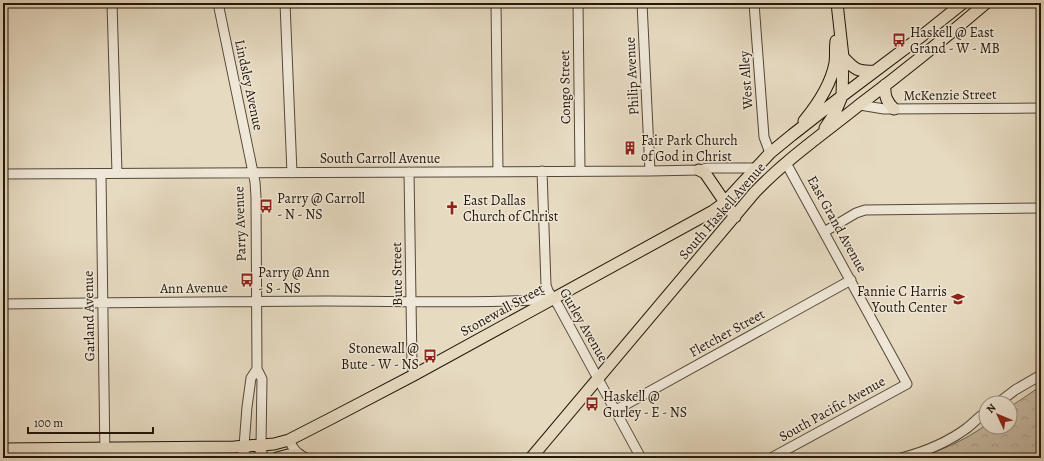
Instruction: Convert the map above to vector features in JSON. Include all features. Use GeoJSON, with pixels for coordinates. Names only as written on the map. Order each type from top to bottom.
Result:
{"type":"FeatureCollection","features":[{"type":"Feature","properties":{"kind":"main road"},"geometry":{"type":"LineString","coordinates":[[820,135],[835,113],[842,96],[843,57],[837,3]]}},
{"type":"Feature","properties":{"kind":"main road","name":"South Haskell Avenue"},"geometry":{"type":"LineString","coordinates":[[531,458],[756,192],[786,163],[820,135],[921,58],[986,3]]}},
{"type":"Feature","properties":{"kind":"main road","name":"South Haskell Avenue"},"geometry":{"type":"LineString","coordinates":[[757,168],[770,153],[792,135],[923,35],[961,4]]}},
{"type":"Feature","properties":{"kind":"main road"},"geometry":{"type":"LineString","coordinates":[[792,135],[823,95],[830,80],[834,63],[838,18]]}},
{"type":"Feature","properties":{"kind":"main road"},"geometry":{"type":"LineString","coordinates":[[843,57],[856,70],[862,72],[875,72]]}},
{"type":"Feature","properties":{"kind":"main road"},"geometry":{"type":"LineString","coordinates":[[830,80],[833,88],[842,96],[860,105]]}},
{"type":"Feature","properties":{"kind":"main road"},"geometry":{"type":"LineString","coordinates":[[884,85],[884,94],[887,102],[894,109]]}},
{"type":"Feature","properties":{"kind":"main road","name":"Stonewall Street"},"geometry":{"type":"LineString","coordinates":[[3,449],[105,453],[271,445],[288,440],[414,375],[713,212],[724,203],[757,168]]}},
{"type":"Feature","properties":{"kind":"main road"},"geometry":{"type":"LineString","coordinates":[[699,170],[705,173],[724,203],[735,217]]}},
{"type":"Feature","properties":{"kind":"main road","name":"Parry Avenue"},"geometry":{"type":"LineString","coordinates":[[261,445],[261,458]]}},
{"type":"Feature","properties":{"kind":"main road","name":"Parry Avenue"},"geometry":{"type":"LineString","coordinates":[[244,446],[244,458]]}},
{"type":"Feature","properties":{"kind":"main road"},"geometry":{"type":"LineString","coordinates":[[277,458],[288,455],[303,456]]}},
{"type":"Feature","properties":{"kind":"street"},"geometry":{"type":"LineString","coordinates":[[112,3],[117,173]]}},
{"type":"Feature","properties":{"kind":"street","name":"Lindsley Avenue"},"geometry":{"type":"LineString","coordinates":[[218,3],[253,173]]}},
{"type":"Feature","properties":{"kind":"street"},"geometry":{"type":"LineString","coordinates":[[285,3],[292,173]]}},
{"type":"Feature","properties":{"kind":"street"},"geometry":{"type":"LineString","coordinates":[[496,3],[498,172]]}},
{"type":"Feature","properties":{"kind":"street","name":"Congo Street"},"geometry":{"type":"LineString","coordinates":[[578,3],[580,171]]}},
{"type":"Feature","properties":{"kind":"street","name":"Philip Avenue"},"geometry":{"type":"LineString","coordinates":[[642,3],[650,171]]}},
{"type":"Feature","properties":{"kind":"street","name":"West Alley"},"geometry":{"type":"LineString","coordinates":[[754,3],[764,137],[770,153]]}},
{"type":"Feature","properties":{"kind":"street","name":"McKenzie Street"},"geometry":{"type":"LineString","coordinates":[[860,105],[884,110],[1041,108]]}},
{"type":"Feature","properties":{"kind":"street","name":"East Grand Avenue"},"geometry":{"type":"LineString","coordinates":[[786,163],[907,384]]}},
{"type":"Feature","properties":{"kind":"street","name":"South Carroll Avenue"},"geometry":{"type":"LineString","coordinates":[[3,174],[650,171],[699,170],[708,168],[757,168]]}},
{"type":"Feature","properties":{"kind":"street","name":"Gurley Avenue"},"geometry":{"type":"LineString","coordinates":[[542,171],[546,285],[548,291],[558,305],[641,458]]}},
{"type":"Feature","properties":{"kind":"street","name":"Bute Street"},"geometry":{"type":"LineString","coordinates":[[409,172],[412,364],[414,375]]}},
{"type":"Feature","properties":{"kind":"street","name":"Parry Avenue"},"geometry":{"type":"LineString","coordinates":[[253,173],[256,197],[257,369],[262,379],[261,445]]}},
{"type":"Feature","properties":{"kind":"street","name":"Garland Avenue"},"geometry":{"type":"LineString","coordinates":[[101,174],[105,453]]}},
{"type":"Feature","properties":{"kind":"street"},"geometry":{"type":"LineString","coordinates":[[824,232],[856,213],[865,210],[1041,208]]}},
{"type":"Feature","properties":{"kind":"street","name":"Fletcher Street"},"geometry":{"type":"LineString","coordinates":[[616,410],[851,280]]}},
{"type":"Feature","properties":{"kind":"street","name":"Ann Avenue"},"geometry":{"type":"LineString","coordinates":[[3,304],[531,300],[554,298]]}},
{"type":"Feature","properties":{"kind":"street","name":"Parry Avenue"},"geometry":{"type":"LineString","coordinates":[[244,446],[251,378],[257,369]]}},
{"type":"Feature","properties":{"kind":"street"},"geometry":{"type":"LineString","coordinates":[[1008,395],[1041,375]]}},
{"type":"Feature","properties":{"kind":"street","name":"South Pacific Avenue"},"geometry":{"type":"LineString","coordinates":[[771,458],[907,384]]}},
{"type":"Feature","properties":{"kind":"street"},"geometry":{"type":"LineString","coordinates":[[901,458],[939,445],[967,428],[978,419]]}},
{"type":"Feature","properties":{"kind":"street"},"geometry":{"type":"LineString","coordinates":[[288,440],[293,449],[303,456]]}},
{"type":"Feature","properties":{"kind":"green space"},"geometry":{"type":"Polygon","coordinates":[[[1041,386],[1041,458],[916,458],[935,452],[970,436],[978,430],[978,435],[1018,435],[1018,402],[1041,386]]]}},
{"type":"Feature","properties":{"kind":"place","name":"Haskell @ East Grand - W - MB"},"geometry":{"type":"Point","coordinates":[899,40]}},
{"type":"Feature","properties":{"kind":"place","name":"Fair Park Church of God in Christ"},"geometry":{"type":"Point","coordinates":[630,148]}},
{"type":"Feature","properties":{"kind":"place","name":"Parry @ Carroll - N - NS"},"geometry":{"type":"Point","coordinates":[266,206]}},
{"type":"Feature","properties":{"kind":"place","name":"East Dallas Church of Christ"},"geometry":{"type":"Point","coordinates":[452,208]}},
{"type":"Feature","properties":{"kind":"place","name":"Parry @ Ann - S - NS"},"geometry":{"type":"Point","coordinates":[247,280]}},
{"type":"Feature","properties":{"kind":"place","name":"Fannie C Harris Youth Center"},"geometry":{"type":"Point","coordinates":[958,299]}},
{"type":"Feature","properties":{"kind":"place","name":"Stonewall @ Bute - W - NS"},"geometry":{"type":"Point","coordinates":[430,356]}},
{"type":"Feature","properties":{"kind":"place","name":"Haskell @ Gurley - E - NS"},"geometry":{"type":"Point","coordinates":[592,404]}}]}
